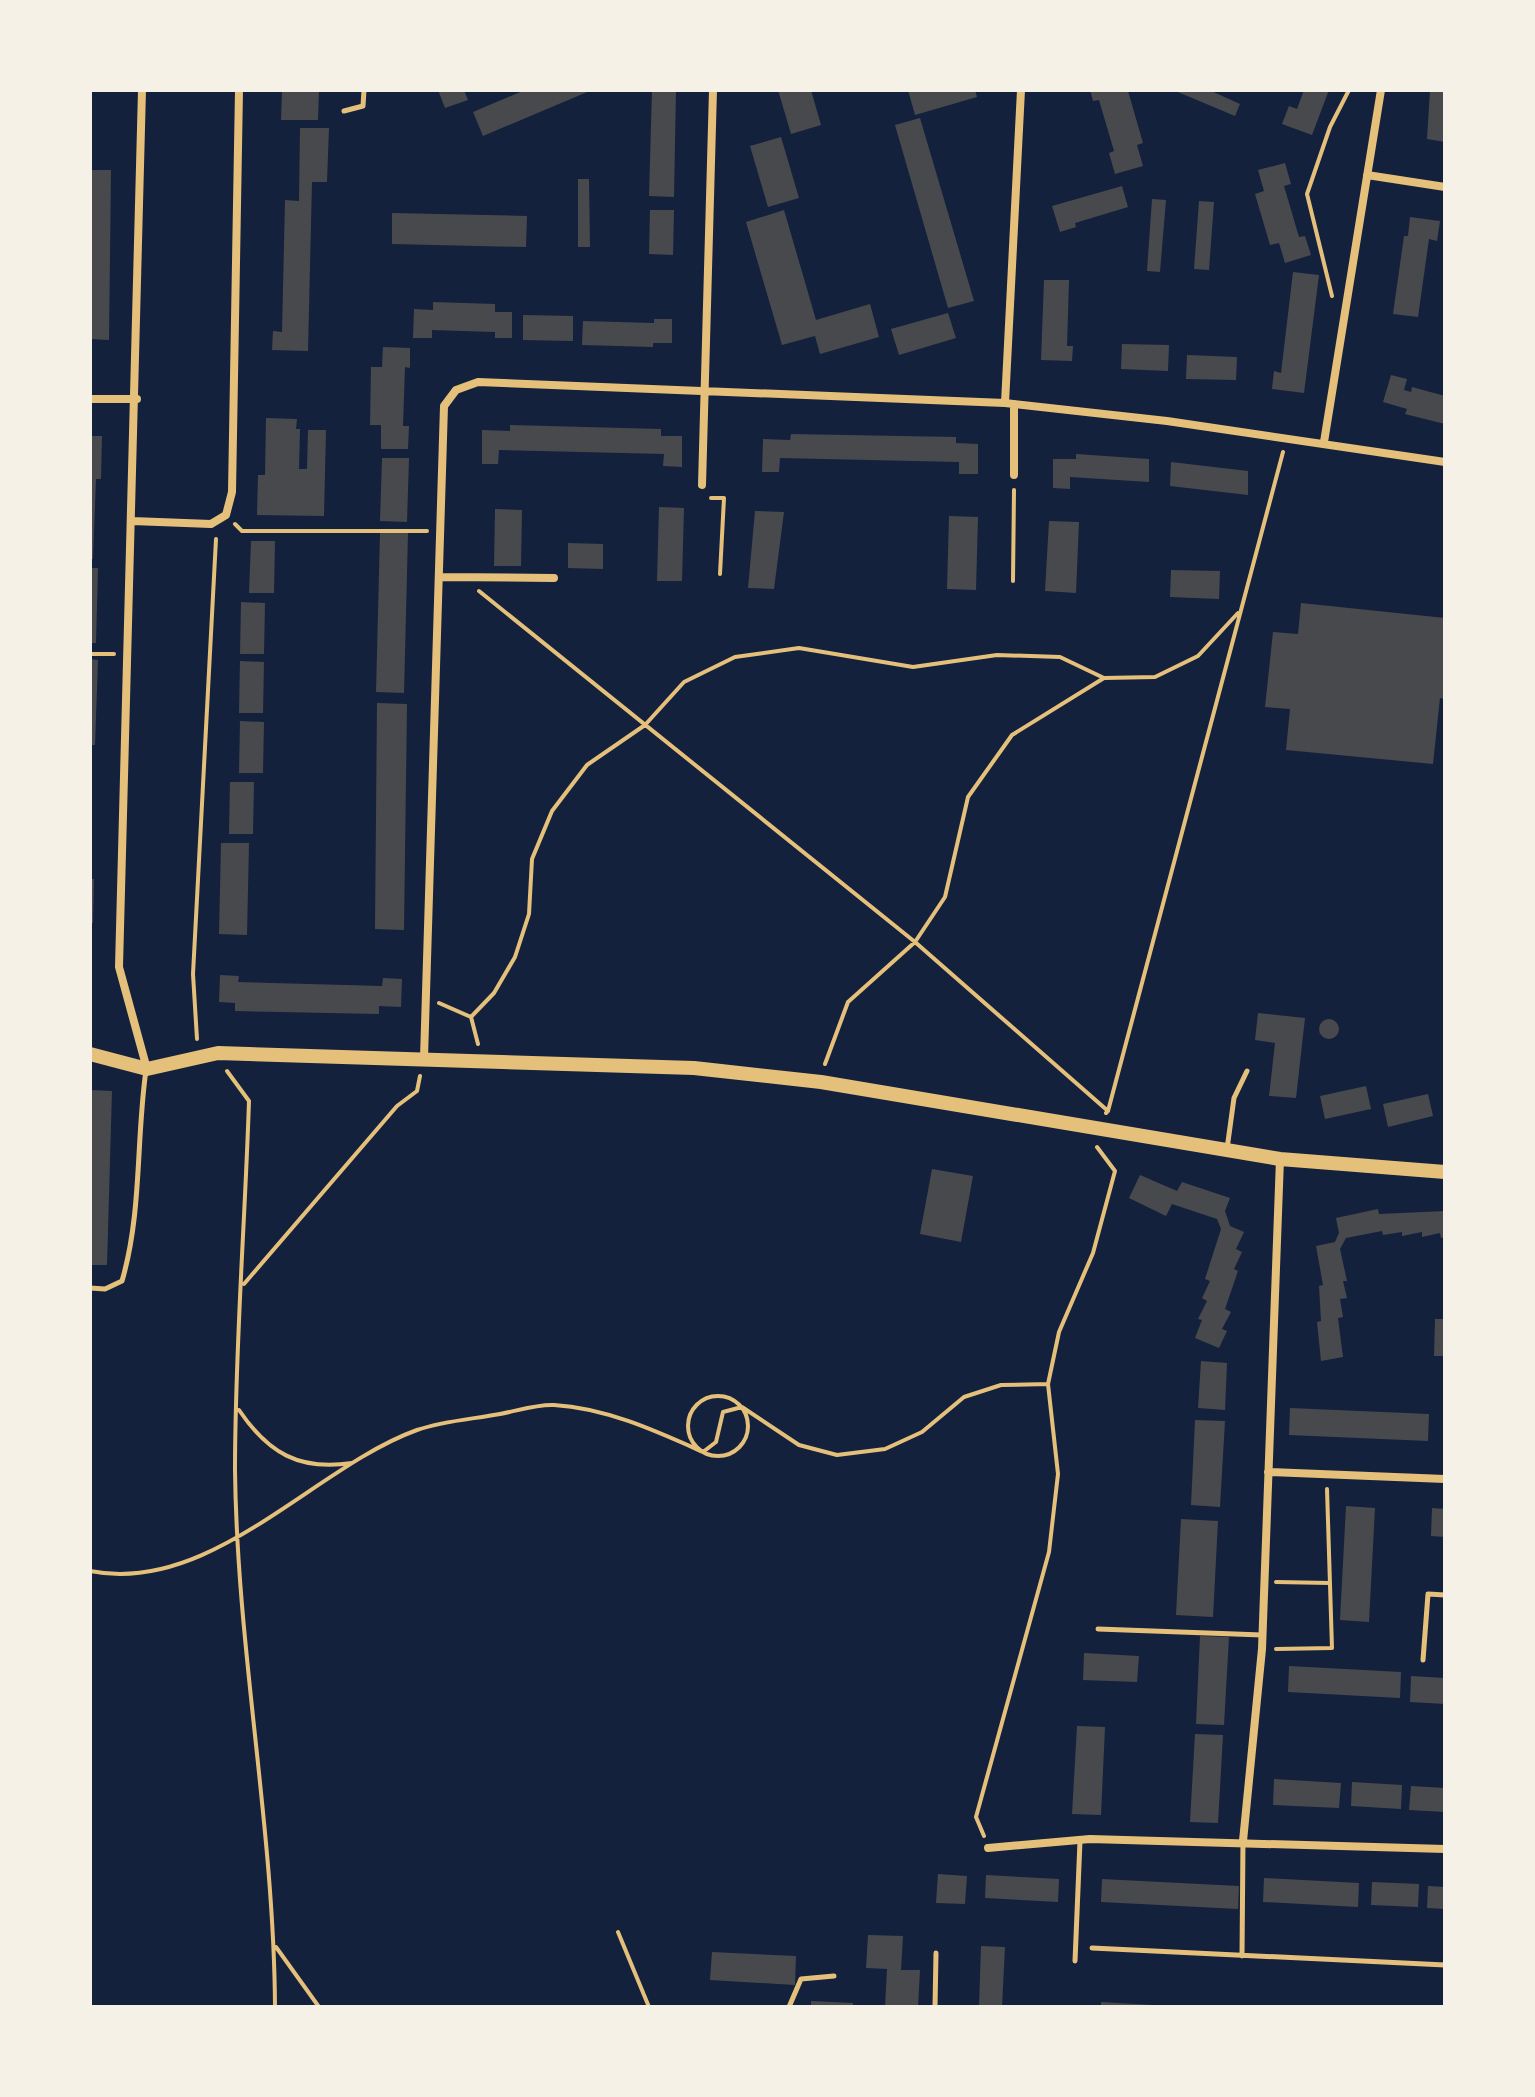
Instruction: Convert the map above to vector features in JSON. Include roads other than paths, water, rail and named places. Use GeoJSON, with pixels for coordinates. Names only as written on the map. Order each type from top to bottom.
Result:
{"type":"FeatureCollection","features":[{"type":"Feature","properties":{"kind":"street"},"geometry":{"type":"LineString","coordinates":[[142,90],[137,399],[119,967],[147,1069]]}},
{"type":"Feature","properties":{"kind":"street"},"geometry":{"type":"LineString","coordinates":[[132,521],[211,524],[226,515],[232,492],[239,90]]}},
{"type":"Feature","properties":{"kind":"street"},"geometry":{"type":"LineString","coordinates":[[702,485],[713,90]]}},
{"type":"Feature","properties":{"kind":"street"},"geometry":{"type":"LineString","coordinates":[[1014,475],[1009,404],[1021,90]]}},
{"type":"Feature","properties":{"kind":"street"},"geometry":{"type":"LineString","coordinates":[[1324,442],[1381,90]]}},
{"type":"Feature","properties":{"kind":"street"},"geometry":{"type":"LineString","coordinates":[[1367,175],[1445,187]]}},
{"type":"Feature","properties":{"kind":"street"},"geometry":{"type":"LineString","coordinates":[[424,1058],[444,406],[456,390],[478,382],[1009,404],[1287,437],[1445,462]]}},
{"type":"Feature","properties":{"kind":"street"},"geometry":{"type":"LineString","coordinates":[[90,399],[137,399]]}},
{"type":"Feature","properties":{"kind":"street"},"geometry":{"type":"LineString","coordinates":[[440,577],[554,578]]}},
{"type":"Feature","properties":{"kind":"street"},"geometry":{"type":"LineString","coordinates":[[90,1054],[147,1069],[218,1053],[694,1068],[821,1082],[1280,1159],[1445,1172]]}},
{"type":"Feature","properties":{"kind":"street"},"geometry":{"type":"LineString","coordinates":[[1243,1841],[1262,1649],[1280,1159]]}},
{"type":"Feature","properties":{"kind":"street"},"geometry":{"type":"LineString","coordinates":[[1268,1472],[1445,1479]]}},
{"type":"Feature","properties":{"kind":"street"},"geometry":{"type":"LineString","coordinates":[[988,1848],[1080,1840],[1243,1841],[1445,1849]]}},
{"type":"Feature","properties":{"kind":"lane"},"geometry":{"type":"LineString","coordinates":[[344,111],[363,106],[364,90]]}},
{"type":"Feature","properties":{"kind":"lane"},"geometry":{"type":"LineString","coordinates":[[90,1288],[105,1289],[122,1281],[134,1240],[139,1121],[147,1069]]}},
{"type":"Feature","properties":{"kind":"lane"},"geometry":{"type":"LineString","coordinates":[[1227,1150],[1234,1098],[1247,1071]]}},
{"type":"Feature","properties":{"kind":"lane"},"geometry":{"type":"LineString","coordinates":[[1423,1660],[1428,1594],[1445,1595]]}},
{"type":"Feature","properties":{"kind":"lane"},"geometry":{"type":"LineString","coordinates":[[1098,1629],[1262,1635]]}},
{"type":"Feature","properties":{"kind":"lane"},"geometry":{"type":"LineString","coordinates":[[1075,1961],[1080,1840]]}},
{"type":"Feature","properties":{"kind":"lane"},"geometry":{"type":"LineString","coordinates":[[1242,1956],[1243,1841]]}},
{"type":"Feature","properties":{"kind":"lane"},"geometry":{"type":"LineString","coordinates":[[1092,1948],[1445,1965]]}},
{"type":"Feature","properties":{"kind":"lane"},"geometry":{"type":"LineString","coordinates":[[935,2007],[936,1953]]}},
{"type":"Feature","properties":{"kind":"lane"},"geometry":{"type":"LineString","coordinates":[[789,2007],[801,1979],[834,1976]]}}]}
